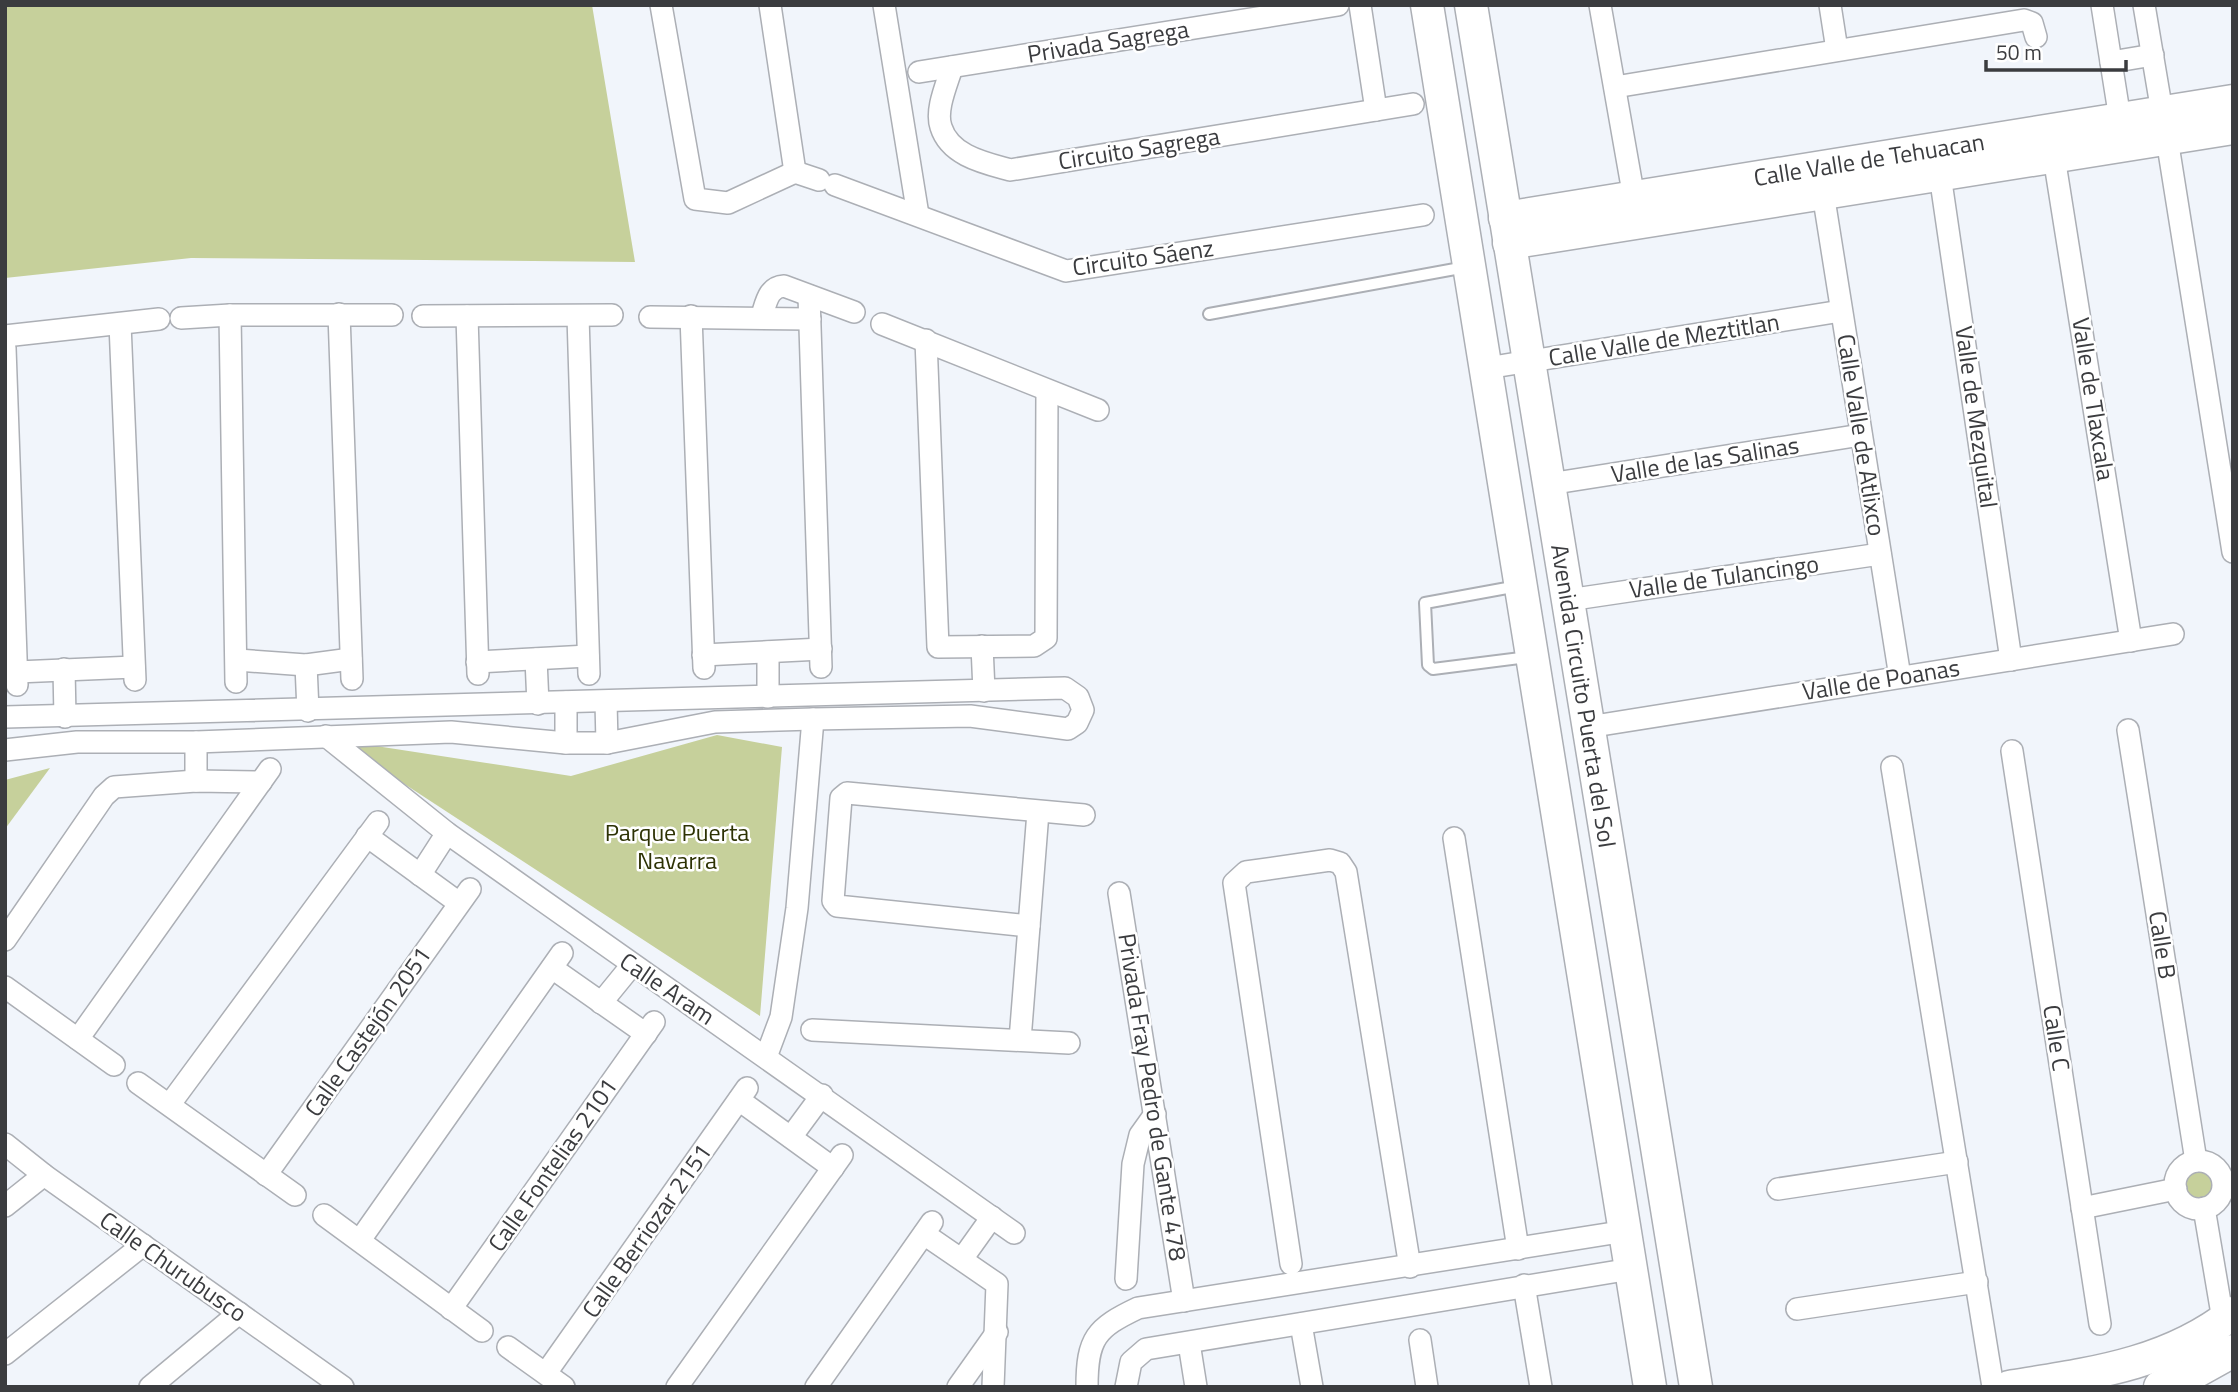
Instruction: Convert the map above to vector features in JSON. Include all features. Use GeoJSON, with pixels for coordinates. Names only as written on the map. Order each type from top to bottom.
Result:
{"type":"FeatureCollection","features":[{"type":"Feature","properties":{"kind":"street"},"geometry":{"type":"LineString","coordinates":[[661,5],[692,194],[695,199],[728,203],[795,172],[770,5]]}},
{"type":"Feature","properties":{"kind":"street"},"geometry":{"type":"LineString","coordinates":[[884,5],[918,215]]}},
{"type":"Feature","properties":{"kind":"street","name":"Privada Sagrega"},"geometry":{"type":"LineString","coordinates":[[919,72],[1338,5]]}},
{"type":"Feature","properties":{"kind":"street"},"geometry":{"type":"LineString","coordinates":[[1360,5],[1376,110]]}},
{"type":"Feature","properties":{"kind":"street","name":"Avenida Circuito Puerta del Sol"},"geometry":{"type":"LineString","coordinates":[[1427,5],[1650,1387]]}},
{"type":"Feature","properties":{"kind":"street","name":"Avenida Circuito Puerta del Sol"},"geometry":{"type":"LineString","coordinates":[[1471,5],[1696,1387]]}},
{"type":"Feature","properties":{"kind":"street"},"geometry":{"type":"LineString","coordinates":[[1600,5],[1634,198]]}},
{"type":"Feature","properties":{"kind":"street"},"geometry":{"type":"LineString","coordinates":[[1830,5],[1837,50]]}},
{"type":"Feature","properties":{"kind":"street"},"geometry":{"type":"LineString","coordinates":[[2102,5],[2120,119]]}},
{"type":"Feature","properties":{"kind":"street"},"geometry":{"type":"LineString","coordinates":[[2151,5],[2145,6],[2233,552]]}},
{"type":"Feature","properties":{"kind":"street"},"geometry":{"type":"LineString","coordinates":[[1615,87],[2024,20],[2032,23],[2036,37]]}},
{"type":"Feature","properties":{"kind":"street"},"geometry":{"type":"LineString","coordinates":[[2111,62],[2153,55]]}},
{"type":"Feature","properties":{"kind":"street"},"geometry":{"type":"LineString","coordinates":[[904,132],[941,128],[941,106],[952,67]]}},
{"type":"Feature","properties":{"kind":"street","name":"Calle Valle de Tehuacan"},"geometry":{"type":"LineString","coordinates":[[1507,230],[1823,193],[1880,171],[1940,174],[2054,157],[2164,126],[2233,101]]}},
{"type":"Feature","properties":{"kind":"street","name":"Circuito Sagrega"},"geometry":{"type":"LineString","coordinates":[[941,128],[960,153],[1010,170],[1413,104]]}},
{"type":"Feature","properties":{"kind":"street","name":"Calle Valle de Tehuacan"},"geometry":{"type":"LineString","coordinates":[[1507,230],[1634,198],[1880,171],[2120,119],[2164,126],[2233,128]]}},
{"type":"Feature","properties":{"kind":"street","name":"Valle de Tlaxcala"},"geometry":{"type":"LineString","coordinates":[[2054,157],[2131,641]]}},
{"type":"Feature","properties":{"kind":"street","name":"Circuito Sáenz"},"geometry":{"type":"LineString","coordinates":[[795,172],[1066,271],[1423,215]]}},
{"type":"Feature","properties":{"kind":"street","name":"Valle de Mezquital"},"geometry":{"type":"LineString","coordinates":[[1940,174],[2011,660]]}},
{"type":"Feature","properties":{"kind":"street","name":"Calle Valle de Atlixco"},"geometry":{"type":"LineString","coordinates":[[1823,193],[1900,677]]}},
{"type":"Feature","properties":{"kind":"street"},"geometry":{"type":"LineString","coordinates":[[761,318],[771,291],[784,286],[854,312]]}},
{"type":"Feature","properties":{"kind":"street"},"geometry":{"type":"LineString","coordinates":[[691,316],[703,662],[768,652],[821,658],[809,296]]}},
{"type":"Feature","properties":{"kind":"street","name":"Calle Valle de Meztitlan"},"geometry":{"type":"LineString","coordinates":[[1487,368],[1841,311]]}},
{"type":"Feature","properties":{"kind":"street"},"geometry":{"type":"LineString","coordinates":[[237,660],[351,669],[338,314]]}},
{"type":"Feature","properties":{"kind":"street"},"geometry":{"type":"LineString","coordinates":[[230,315],[236,682]]}},
{"type":"Feature","properties":{"kind":"street"},"geometry":{"type":"LineString","coordinates":[[181,318],[230,315],[392,315]]}},
{"type":"Feature","properties":{"kind":"street"},"geometry":{"type":"LineString","coordinates":[[423,316],[612,315]]}},
{"type":"Feature","properties":{"kind":"street"},"geometry":{"type":"LineString","coordinates":[[467,316],[477,668],[536,659],[588,665],[578,316]]}},
{"type":"Feature","properties":{"kind":"street"},"geometry":{"type":"LineString","coordinates":[[650,317],[810,319]]}},
{"type":"Feature","properties":{"kind":"street"},"geometry":{"type":"LineString","coordinates":[[5,336],[159,319]]}},
{"type":"Feature","properties":{"kind":"street"},"geometry":{"type":"LineString","coordinates":[[5,348],[17,679],[64,670],[134,674],[120,324]]}},
{"type":"Feature","properties":{"kind":"street"},"geometry":{"type":"LineString","coordinates":[[882,324],[1098,410]]}},
{"type":"Feature","properties":{"kind":"street"},"geometry":{"type":"LineString","coordinates":[[926,340],[938,647],[1034,646],[1046,638],[1047,391]]}},
{"type":"Feature","properties":{"kind":"street","name":"Valle de las Salinas"},"geometry":{"type":"LineString","coordinates":[[1549,484],[1861,435]]}},
{"type":"Feature","properties":{"kind":"street","name":"Valle de Tulancingo"},"geometry":{"type":"LineString","coordinates":[[1568,600],[1880,554]]}},
{"type":"Feature","properties":{"kind":"street","name":"Valle de Poanas"},"geometry":{"type":"LineString","coordinates":[[1588,727],[2173,634]]}},
{"type":"Feature","properties":{"kind":"street"},"geometry":{"type":"LineString","coordinates":[[982,646],[984,691]]}},
{"type":"Feature","properties":{"kind":"street"},"geometry":{"type":"LineString","coordinates":[[768,652],[768,697]]}},
{"type":"Feature","properties":{"kind":"street"},"geometry":{"type":"LineString","coordinates":[[536,659],[538,704]]}},
{"type":"Feature","properties":{"kind":"street"},"geometry":{"type":"LineString","coordinates":[[306,665],[308,710]]}},
{"type":"Feature","properties":{"kind":"street"},"geometry":{"type":"LineString","coordinates":[[64,670],[65,717]]}},
{"type":"Feature","properties":{"kind":"street"},"geometry":{"type":"LineString","coordinates":[[5,717],[1065,688],[1078,696],[1083,710],[1077,723],[1068,729],[970,716],[813,719],[715,722],[607,743],[566,743],[451,732],[196,742],[77,742],[5,750]]}},
{"type":"Feature","properties":{"kind":"street"},"geometry":{"type":"LineString","coordinates":[[566,702],[566,743]]}},
{"type":"Feature","properties":{"kind":"street"},"geometry":{"type":"LineString","coordinates":[[606,702],[607,743]]}},
{"type":"Feature","properties":{"kind":"street"},"geometry":{"type":"LineString","coordinates":[[766,1057],[781,1017],[802,847],[813,719]]}},
{"type":"Feature","properties":{"kind":"street","name":"Calle B"},"geometry":{"type":"LineString","coordinates":[[2128,730],[2196,1161]]}},
{"type":"Feature","properties":{"kind":"street","name":"Calle Aram"},"geometry":{"type":"LineString","coordinates":[[326,736],[447,834],[822,1095],[1014,1233]]}},
{"type":"Feature","properties":{"kind":"street"},"geometry":{"type":"LineString","coordinates":[[196,742],[196,781]]}},
{"type":"Feature","properties":{"kind":"street","name":"Calle C"},"geometry":{"type":"LineString","coordinates":[[2012,751],[2100,1324]]}},
{"type":"Feature","properties":{"kind":"street"},"geometry":{"type":"LineString","coordinates":[[1892,767],[1993,1387]]}},
{"type":"Feature","properties":{"kind":"street"},"geometry":{"type":"LineString","coordinates":[[5,940],[108,791],[124,784],[266,776],[78,1039]]}},
{"type":"Feature","properties":{"kind":"street"},"geometry":{"type":"LineString","coordinates":[[1029,926],[837,906],[833,901],[841,798],[847,793],[1084,815]]}},
{"type":"Feature","properties":{"kind":"street"},"geometry":{"type":"LineString","coordinates":[[1020,1040],[1038,812]]}},
{"type":"Feature","properties":{"kind":"street"},"geometry":{"type":"LineString","coordinates":[[170,1104],[373,829],[420,874],[447,834]]}},
{"type":"Feature","properties":{"kind":"street"},"geometry":{"type":"LineString","coordinates":[[1454,838],[1518,1249]]}},
{"type":"Feature","properties":{"kind":"street"},"geometry":{"type":"LineString","coordinates":[[802,847],[836,851]]}},
{"type":"Feature","properties":{"kind":"street"},"geometry":{"type":"LineString","coordinates":[[1291,1264],[1234,883],[1246,872],[1330,860],[1340,863],[1346,872],[1410,1267]]}},
{"type":"Feature","properties":{"kind":"street","name":"Calle Castejón 2051"},"geometry":{"type":"LineString","coordinates":[[266,1175],[465,896],[420,874]]}},
{"type":"Feature","properties":{"kind":"street","name":"Privada Fray Pedro de Gante 478"},"geometry":{"type":"LineString","coordinates":[[1119,892],[1184,1301]]}},
{"type":"Feature","properties":{"kind":"street"},"geometry":{"type":"LineString","coordinates":[[360,1240],[557,960],[601,1003],[632,965]]}},
{"type":"Feature","properties":{"kind":"street"},"geometry":{"type":"LineString","coordinates":[[5,987],[114,1065]]}},
{"type":"Feature","properties":{"kind":"street","name":"Calle Fontelias 2101"},"geometry":{"type":"LineString","coordinates":[[451,1309],[650,1028],[601,1003]]}},
{"type":"Feature","properties":{"kind":"street"},"geometry":{"type":"LineString","coordinates":[[812,1030],[1069,1043]]}},
{"type":"Feature","properties":{"kind":"street"},"geometry":{"type":"LineString","coordinates":[[138,1083],[295,1195]]}},
{"type":"Feature","properties":{"kind":"street","name":"Calle Berriozar 2151"},"geometry":{"type":"LineString","coordinates":[[546,1373],[743,1094],[791,1137]]}},
{"type":"Feature","properties":{"kind":"street"},"geometry":{"type":"LineString","coordinates":[[677,1387],[837,1162],[791,1137],[822,1095]]}},
{"type":"Feature","properties":{"kind":"street"},"geometry":{"type":"LineString","coordinates":[[1126,1279],[1133,1164],[1140,1135],[1155,1114]]}},
{"type":"Feature","properties":{"kind":"street","name":"Calle Churubusco"},"geometry":{"type":"LineString","coordinates":[[5,1144],[44,1175],[340,1386]]}},
{"type":"Feature","properties":{"kind":"street"},"geometry":{"type":"LineString","coordinates":[[2196,1161],[2216,1167],[2228,1179],[2221,1195],[2204,1208],[2183,1203],[2176,1189],[2175,1181],[2182,1168],[2196,1161]]}},
{"type":"Feature","properties":{"kind":"street"},"geometry":{"type":"LineString","coordinates":[[1778,1189],[1957,1162]]}},
{"type":"Feature","properties":{"kind":"street"},"geometry":{"type":"LineString","coordinates":[[5,1206],[44,1175]]}},
{"type":"Feature","properties":{"kind":"street"},"geometry":{"type":"LineString","coordinates":[[2082,1208],[2176,1189]]}},
{"type":"Feature","properties":{"kind":"street"},"geometry":{"type":"LineString","coordinates":[[2009,1387],[2138,1363],[2183,1346],[2228,1317],[2204,1208]]}},
{"type":"Feature","properties":{"kind":"street"},"geometry":{"type":"LineString","coordinates":[[324,1215],[482,1331]]}},
{"type":"Feature","properties":{"kind":"street"},"geometry":{"type":"LineString","coordinates":[[962,1259],[992,1217]]}},
{"type":"Feature","properties":{"kind":"street"},"geometry":{"type":"LineString","coordinates":[[816,1387],[928,1228],[962,1259],[998,1284],[993,1387]]}},
{"type":"Feature","properties":{"kind":"street"},"geometry":{"type":"LineString","coordinates":[[1087,1387],[1087,1359],[1104,1325],[1138,1308],[1626,1231]]}},
{"type":"Feature","properties":{"kind":"street"},"geometry":{"type":"LineString","coordinates":[[5,1354],[143,1245]]}},
{"type":"Feature","properties":{"kind":"street"},"geometry":{"type":"LineString","coordinates":[[1126,1387],[1131,1362],[1146,1349],[1631,1269]]}},
{"type":"Feature","properties":{"kind":"street"},"geometry":{"type":"LineString","coordinates":[[1797,1309],[1977,1282]]}},
{"type":"Feature","properties":{"kind":"street"},"geometry":{"type":"LineString","coordinates":[[1524,1285],[1541,1387]]}},
{"type":"Feature","properties":{"kind":"street"},"geometry":{"type":"LineString","coordinates":[[150,1387],[239,1313]]}},
{"type":"Feature","properties":{"kind":"street"},"geometry":{"type":"LineString","coordinates":[[1301,1324],[1312,1387]]}},
{"type":"Feature","properties":{"kind":"street"},"geometry":{"type":"LineString","coordinates":[[958,1387],[997,1332]]}},
{"type":"Feature","properties":{"kind":"street"},"geometry":{"type":"LineString","coordinates":[[1420,1340],[1427,1387]]}},
{"type":"Feature","properties":{"kind":"street"},"geometry":{"type":"LineString","coordinates":[[1189,1343],[1196,1387]]}},
{"type":"Feature","properties":{"kind":"street"},"geometry":{"type":"LineString","coordinates":[[508,1347],[564,1387]]}},
{"type":"Feature","properties":{"kind":"street"},"geometry":{"type":"LineString","coordinates":[[2160,1387],[2188,1376],[2233,1351]]}},
{"type":"Feature","properties":{"kind":"lane"},"geometry":{"type":"LineString","coordinates":[[1209,314],[1468,266]]}},
{"type":"Feature","properties":{"kind":"lane"},"geometry":{"type":"LineString","coordinates":[[1521,586],[1424,603],[1428,665],[1433,669],[1532,657]]}},
{"type":"Feature","properties":{"kind":"green space"},"geometry":{"type":"Polygon","coordinates":[[[5,5],[592,5],[635,262],[191,258],[5,278],[5,5]]]}},
{"type":"Feature","properties":{"kind":"green space","name":"Parque Puerta Navarra"},"geometry":{"type":"Polygon","coordinates":[[[717,735],[782,747],[760,1016],[337,740],[571,776],[717,735]]]}},
{"type":"Feature","properties":{"kind":"green space"},"geometry":{"type":"Polygon","coordinates":[[[50,768],[5,829],[5,780],[50,768]]]}},
{"type":"Feature","properties":{"kind":"green space"},"geometry":{"type":"Polygon","coordinates":[[[2200,1170],[2206,1171],[2214,1179],[2214,1191],[2206,1199],[2200,1200],[2194,1199],[2186,1191],[2185,1185],[2186,1179],[2194,1171],[2200,1170]]]}}]}
